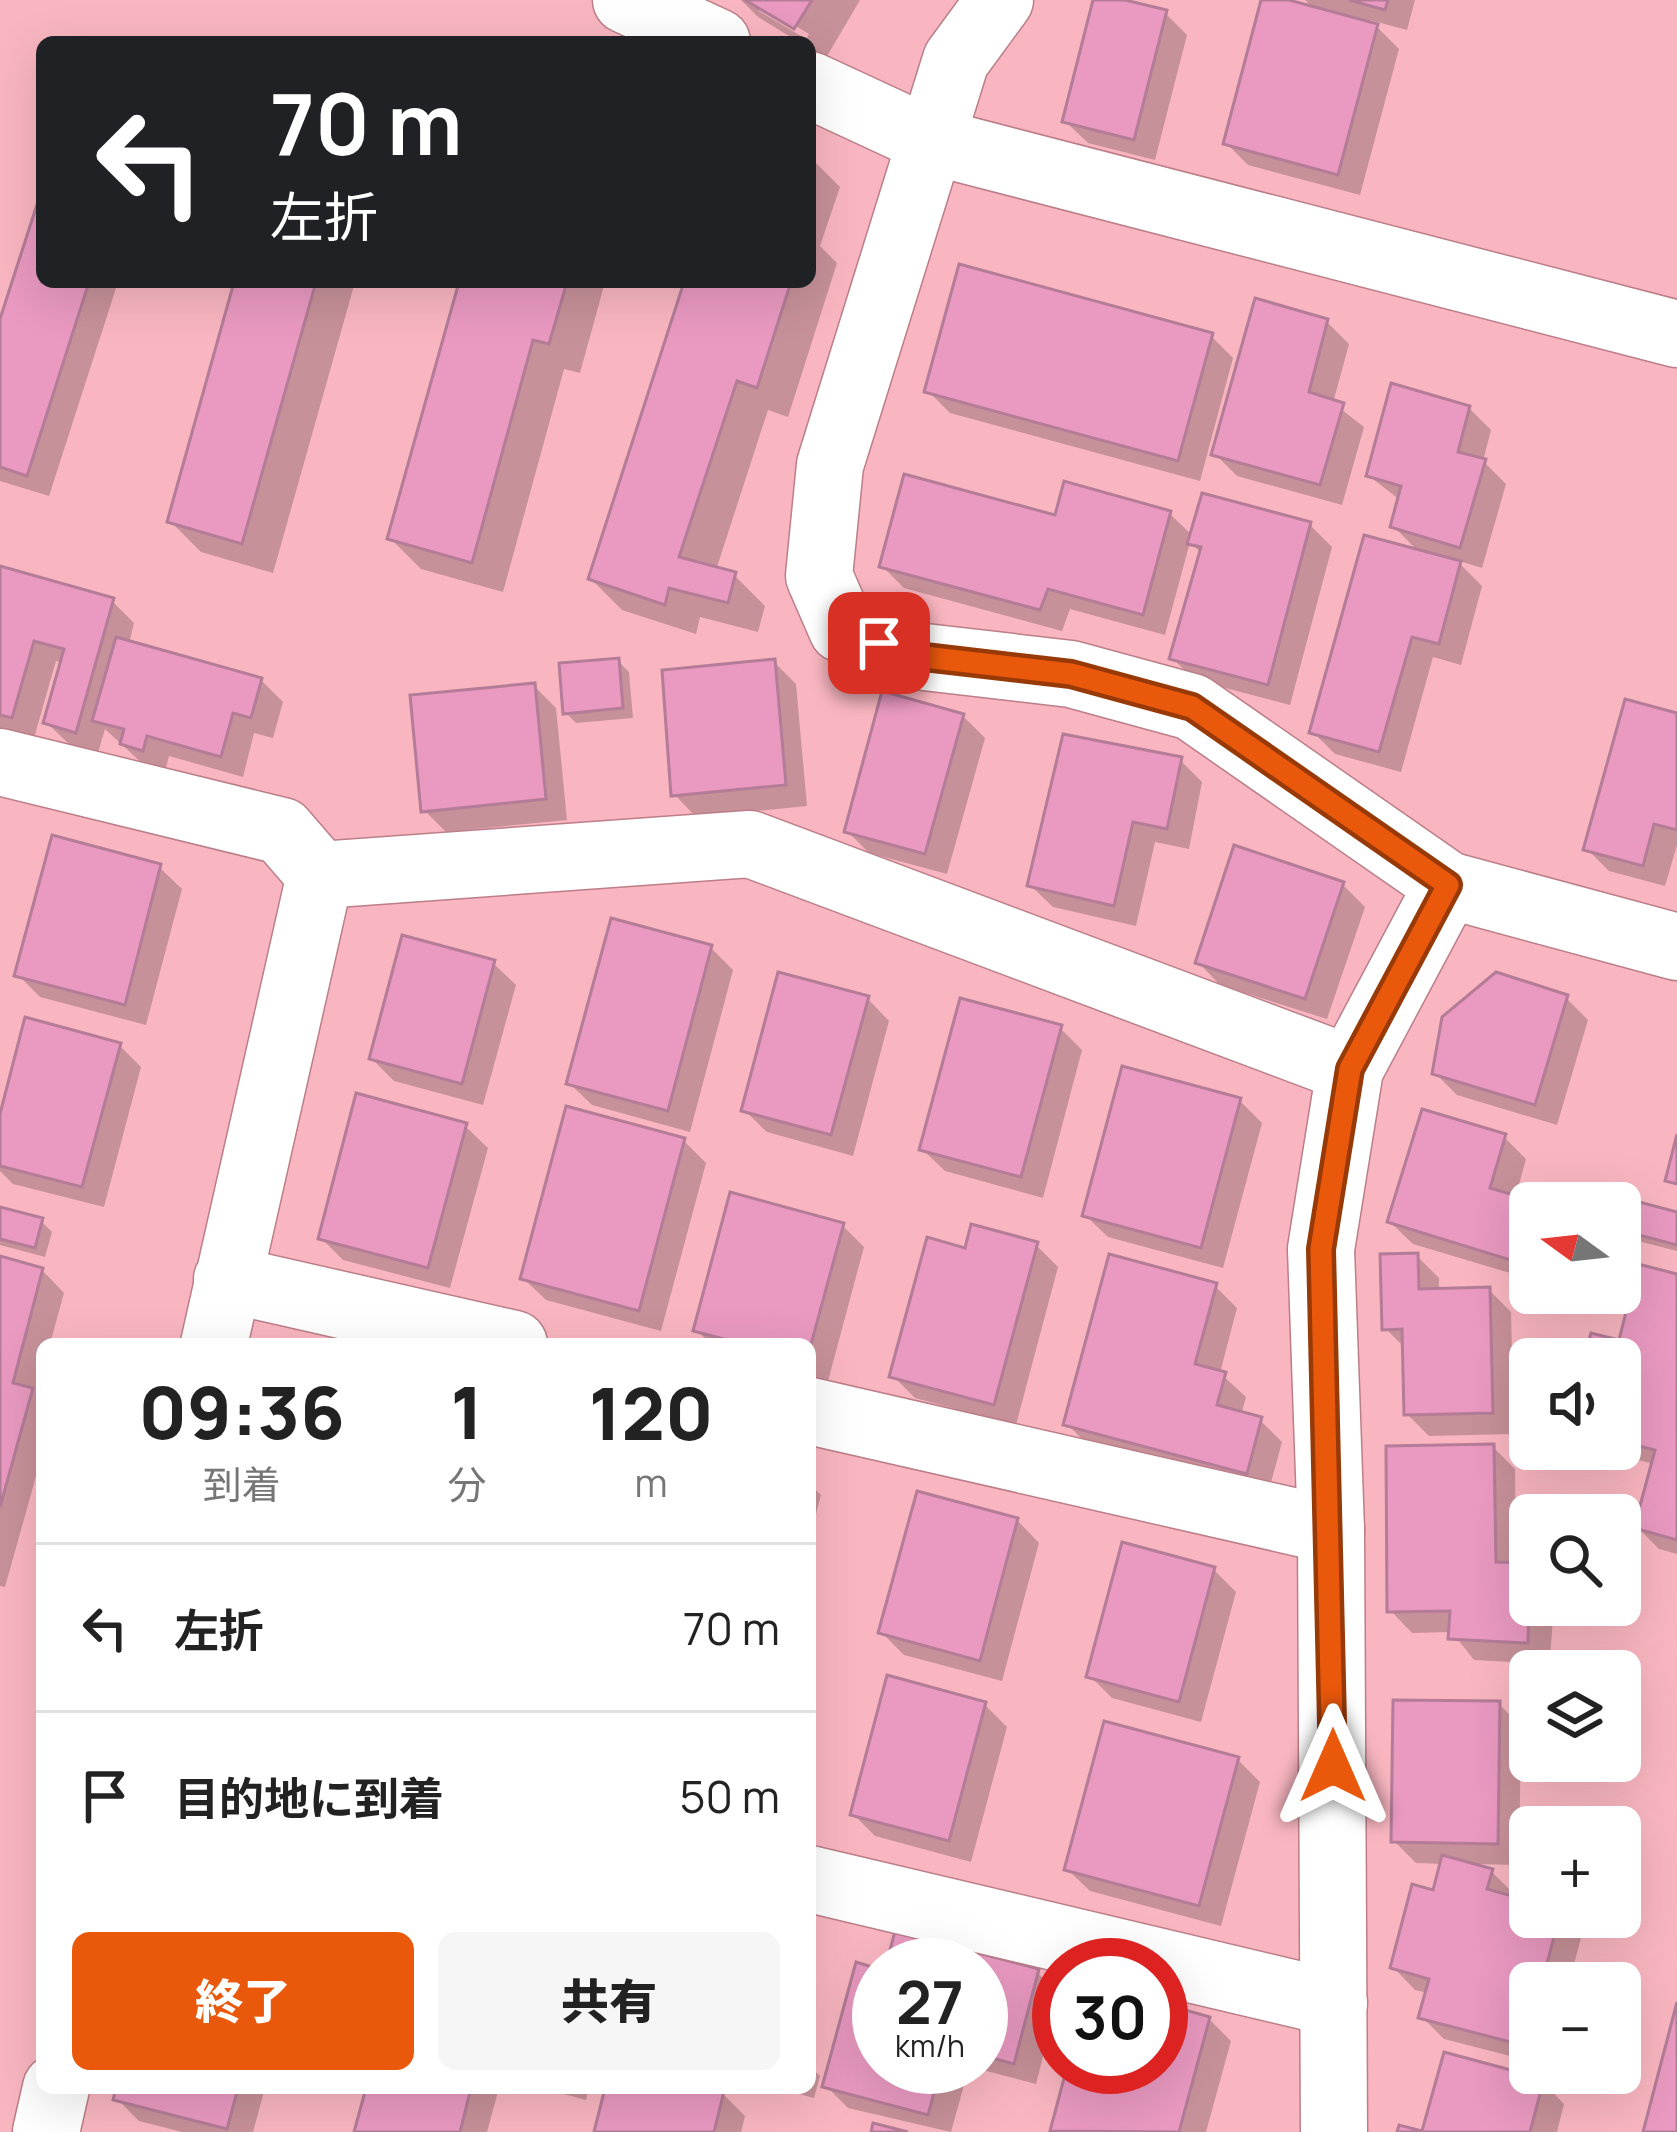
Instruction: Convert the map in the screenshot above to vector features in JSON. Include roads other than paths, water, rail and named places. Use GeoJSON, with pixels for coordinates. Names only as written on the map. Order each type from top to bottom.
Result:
{"type":"FeatureCollection","features":[{"type":"Feature","properties":{"kind":"street"},"geometry":{"type":"LineString","coordinates":[[626,0],[703,36]]}},
{"type":"Feature","properties":{"kind":"street"},"geometry":{"type":"LineString","coordinates":[[1000,0],[956,60],[830,465],[819,576],[842,629],[916,656],[1071,674],[1192,707],[1448,885],[1677,946]]}},
{"type":"Feature","properties":{"kind":"street"},"geometry":{"type":"LineString","coordinates":[[816,88],[931,141],[1677,334]]}},
{"type":"Feature","properties":{"kind":"street"},"geometry":{"type":"LineString","coordinates":[[0,762],[282,831],[320,875]]}},
{"type":"Feature","properties":{"kind":"street"},"geometry":{"type":"LineString","coordinates":[[320,875],[750,844],[1350,1069]]}},
{"type":"Feature","properties":{"kind":"street"},"geometry":{"type":"LineString","coordinates":[[215,1338],[320,875]]}},
{"type":"Feature","properties":{"kind":"street"},"geometry":{"type":"LineString","coordinates":[[1334,2132],[1331,1530],[1321,1249],[1350,1069],[1448,885]]}},
{"type":"Feature","properties":{"kind":"street"},"geometry":{"type":"LineString","coordinates":[[227,1279],[488,1338]]}},
{"type":"Feature","properties":{"kind":"street"},"geometry":{"type":"LineString","coordinates":[[816,1412],[1331,1530]]}},
{"type":"Feature","properties":{"kind":"street"},"geometry":{"type":"LineString","coordinates":[[816,1880],[1334,2003]]}},
{"type":"Feature","properties":{"kind":"street"},"geometry":{"type":"LineString","coordinates":[[46,2132],[55,2094]]}}]}
